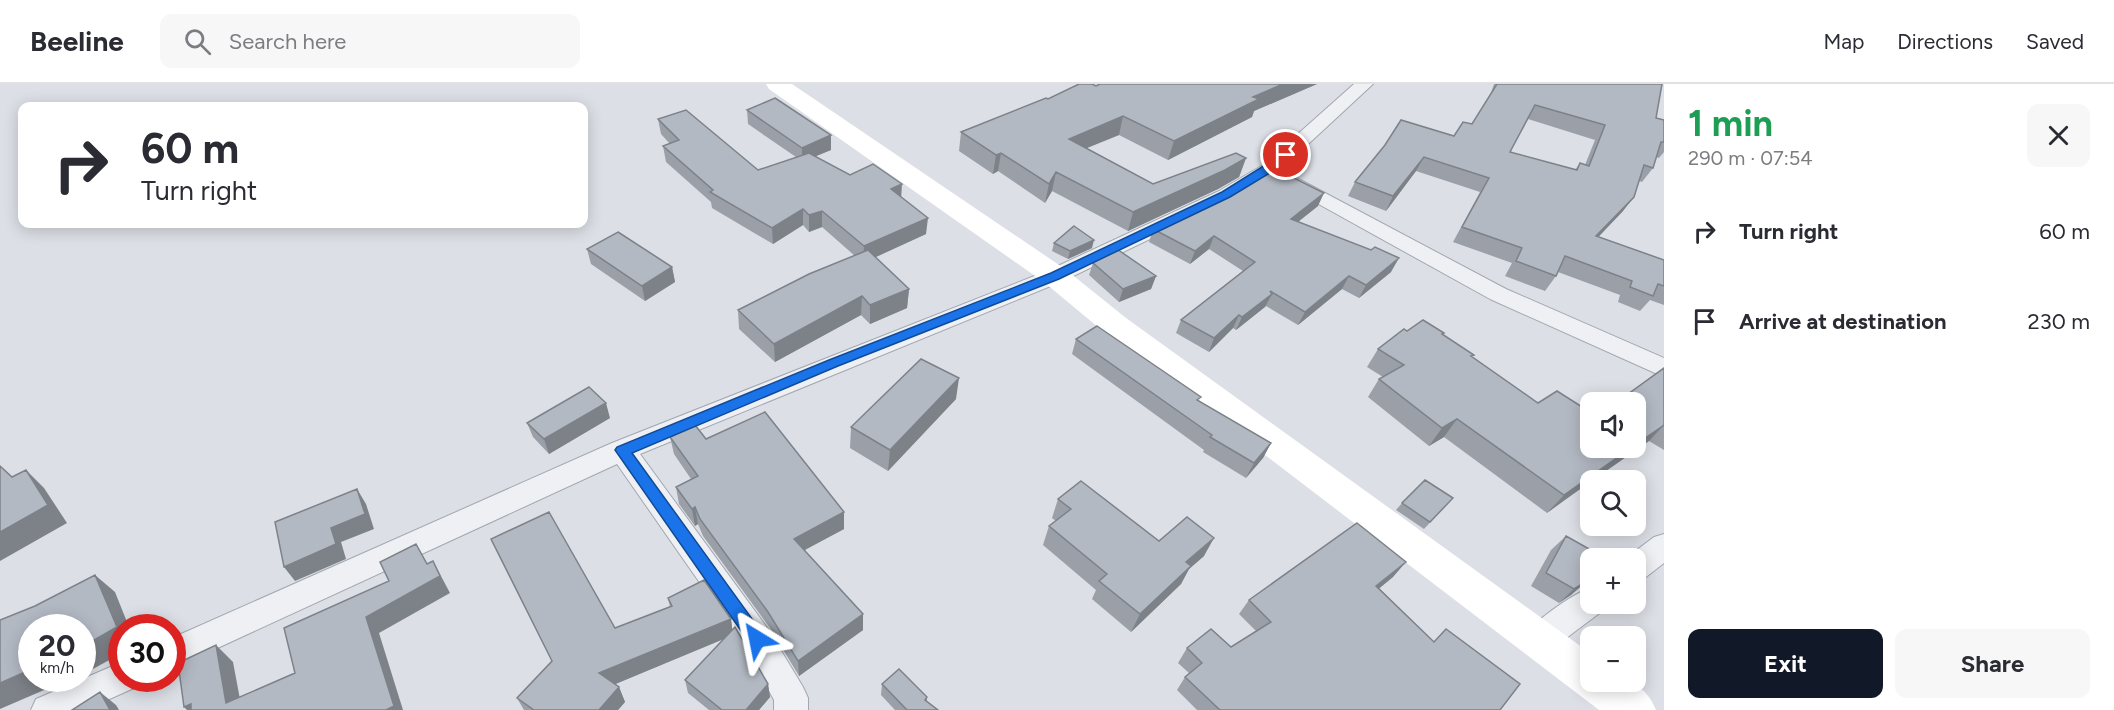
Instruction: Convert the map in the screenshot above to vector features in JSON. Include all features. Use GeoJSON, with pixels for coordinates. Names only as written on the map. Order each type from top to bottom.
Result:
{"type":"FeatureCollection","features":[{"type":"Feature","properties":{"kind":"street"},"geometry":{"type":"LineString","coordinates":[[777,84],[1055,276],[1115,325],[1580,671]]}},
{"type":"Feature","properties":{"kind":"street"},"geometry":{"type":"LineString","coordinates":[[186,648],[622,450],[1055,276],[1226,195],[1269,169],[1303,141],[1364,84]]}},
{"type":"Feature","properties":{"kind":"street"},"geometry":{"type":"LineString","coordinates":[[1269,169],[1471,280],[1664,368]]}},
{"type":"Feature","properties":{"kind":"street"},"geometry":{"type":"LineString","coordinates":[[622,450],[757,639],[791,698],[791,710]]}},
{"type":"Feature","properties":{"kind":"street"},"geometry":{"type":"LineString","coordinates":[[1646,560],[1664,546]]}},
{"type":"Feature","properties":{"kind":"street"},"geometry":{"type":"LineString","coordinates":[[1538,641],[1580,610]]}},
{"type":"Feature","properties":{"kind":"street"},"geometry":{"type":"LineString","coordinates":[[48,710],[108,683]]}},
{"type":"Feature","properties":{"kind":"street"},"geometry":{"type":"LineString","coordinates":[[1609,692],[1634,710]]}},
{"type":"Feature","properties":{"kind":"building"},"geometry":{"type":"Polygon","coordinates":[[[1079,84],[1096,86],[1100,84],[1283,84],[1253,97],[1259,99],[1174,141],[1123,116],[1069,139],[1153,184],[1236,153],[1246,158],[1133,212],[1056,172],[1049,184],[1001,153],[996,155],[961,132],[1048,99],[1079,84]]]}},
{"type":"Feature","properties":{"kind":"building"},"geometry":{"type":"Polygon","coordinates":[[[1497,84],[1662,84],[1656,118],[1664,120],[1664,142],[1661,142],[1653,168],[1644,165],[1634,197],[1596,236],[1664,260],[1664,286],[1658,284],[1653,296],[1630,287],[1632,281],[1565,256],[1556,276],[1516,261],[1522,248],[1462,227],[1489,178],[1424,157],[1393,196],[1355,182],[1385,145],[1401,120],[1454,136],[1463,122],[1472,124],[1497,84]],[[1535,105],[1510,152],[1577,170],[1580,163],[1589,166],[1605,125],[1535,105]]]}},
{"type":"Feature","properties":{"kind":"building"},"geometry":{"type":"Polygon","coordinates":[[[775,98],[831,135],[802,148],[747,110],[775,98]]]}},
{"type":"Feature","properties":{"kind":"building"},"geometry":{"type":"Polygon","coordinates":[[[686,110],[758,170],[809,153],[850,175],[873,164],[902,184],[891,189],[928,218],[864,246],[822,211],[809,215],[803,209],[772,228],[710,192],[713,190],[663,146],[679,140],[658,119],[686,110]]]}},
{"type":"Feature","properties":{"kind":"building"},"geometry":{"type":"Polygon","coordinates":[[[1274,168],[1324,193],[1291,219],[1371,250],[1375,247],[1399,258],[1366,285],[1349,276],[1305,312],[1270,291],[1272,294],[1242,317],[1239,315],[1214,338],[1181,320],[1255,262],[1214,236],[1195,251],[1153,229],[1239,188],[1274,168]]]}},
{"type":"Feature","properties":{"kind":"building"},"geometry":{"type":"Polygon","coordinates":[[[1074,226],[1094,240],[1070,251],[1054,243],[1074,226]]]}},
{"type":"Feature","properties":{"kind":"building"},"geometry":{"type":"Polygon","coordinates":[[[618,232],[672,267],[642,286],[587,249],[618,232]]]}},
{"type":"Feature","properties":{"kind":"building"},"geometry":{"type":"Polygon","coordinates":[[[1114,247],[1156,276],[1123,289],[1092,262],[1098,258],[1095,257],[1114,247]]]}},
{"type":"Feature","properties":{"kind":"building"},"geometry":{"type":"Polygon","coordinates":[[[868,250],[909,289],[870,305],[862,296],[774,344],[738,310],[809,274],[868,250]]]}},
{"type":"Feature","properties":{"kind":"building"},"geometry":{"type":"Polygon","coordinates":[[[1423,320],[1538,403],[1557,391],[1580,406],[1580,458],[1616,458],[1599,470],[1580,470],[1580,484],[1564,495],[1457,419],[1442,428],[1379,379],[1404,365],[1378,349],[1404,329],[1407,331],[1423,320]]]}},
{"type":"Feature","properties":{"kind":"building"},"geometry":{"type":"Polygon","coordinates":[[[1097,326],[1201,397],[1197,400],[1271,443],[1254,463],[1210,437],[1212,435],[1076,339],[1097,326]]]}},
{"type":"Feature","properties":{"kind":"building"},"geometry":{"type":"Polygon","coordinates":[[[921,359],[959,378],[890,450],[851,427],[921,359]]]}},
{"type":"Feature","properties":{"kind":"building"},"geometry":{"type":"Polygon","coordinates":[[[1664,368],[1664,425],[1646,437],[1646,392],[1631,392],[1664,368]]]}},
{"type":"Feature","properties":{"kind":"building"},"geometry":{"type":"Polygon","coordinates":[[[589,387],[606,403],[544,439],[527,423],[589,387]]]}},
{"type":"Feature","properties":{"kind":"building"},"geometry":{"type":"Polygon","coordinates":[[[765,412],[844,512],[794,539],[863,614],[798,661],[768,612],[700,519],[695,507],[692,509],[676,487],[698,476],[670,437],[695,425],[706,439],[765,412]]]}},
{"type":"Feature","properties":{"kind":"building"},"geometry":{"type":"Polygon","coordinates":[[[0,466],[12,477],[26,470],[48,505],[0,532],[0,466]]]}},
{"type":"Feature","properties":{"kind":"building"},"geometry":{"type":"Polygon","coordinates":[[[1425,480],[1453,498],[1430,522],[1402,503],[1425,480]]]}},
{"type":"Feature","properties":{"kind":"building"},"geometry":{"type":"Polygon","coordinates":[[[1081,481],[1159,541],[1187,517],[1214,538],[1186,562],[1191,566],[1140,614],[1099,581],[1107,574],[1049,526],[1071,509],[1058,499],[1081,481]]]}},
{"type":"Feature","properties":{"kind":"building"},"geometry":{"type":"Polygon","coordinates":[[[357,489],[365,514],[331,528],[336,544],[284,567],[275,522],[357,489]]]}},
{"type":"Feature","properties":{"kind":"building"},"geometry":{"type":"Polygon","coordinates":[[[549,512],[615,628],[672,606],[668,598],[704,580],[731,619],[599,673],[619,687],[599,710],[534,710],[517,698],[552,661],[491,539],[549,512]]]}},
{"type":"Feature","properties":{"kind":"building"},"geometry":{"type":"Polygon","coordinates":[[[1357,523],[1406,562],[1376,586],[1434,642],[1446,629],[1520,684],[1500,710],[1220,710],[1185,677],[1202,663],[1187,648],[1211,629],[1231,647],[1271,622],[1249,600],[1357,523]]]}},
{"type":"Feature","properties":{"kind":"building"},"geometry":{"type":"Polygon","coordinates":[[[1566,536],[1587,548],[1580,548],[1580,585],[1574,589],[1546,573],[1566,536]]]}},
{"type":"Feature","properties":{"kind":"building"},"geometry":{"type":"Polygon","coordinates":[[[416,544],[427,564],[433,561],[440,576],[366,617],[394,706],[386,710],[191,710],[191,704],[184,707],[182,692],[186,692],[186,659],[216,645],[226,703],[295,673],[284,628],[389,581],[380,562],[416,544]]]}},
{"type":"Feature","properties":{"kind":"building"},"geometry":{"type":"Polygon","coordinates":[[[95,575],[112,614],[108,614],[108,632],[96,639],[96,614],[18,614],[18,675],[0,683],[0,620],[35,606],[95,575]]]}},
{"type":"Feature","properties":{"kind":"building"},"geometry":{"type":"Polygon","coordinates":[[[735,627],[768,684],[746,710],[722,710],[685,680],[735,627]]]}},
{"type":"Feature","properties":{"kind":"building"},"geometry":{"type":"Polygon","coordinates":[[[899,669],[927,697],[925,700],[938,710],[907,710],[882,684],[899,669]]]}},
{"type":"Feature","properties":{"kind":"building"},"geometry":{"type":"Polygon","coordinates":[[[100,692],[110,710],[72,710],[100,692]]]}},
{"type":"Feature","properties":{"kind":"route"},"geometry":{"type":"LineString","coordinates":[[757,639],[622,450],[1055,276],[1226,195],[1269,169],[1286,155]]}}]}
